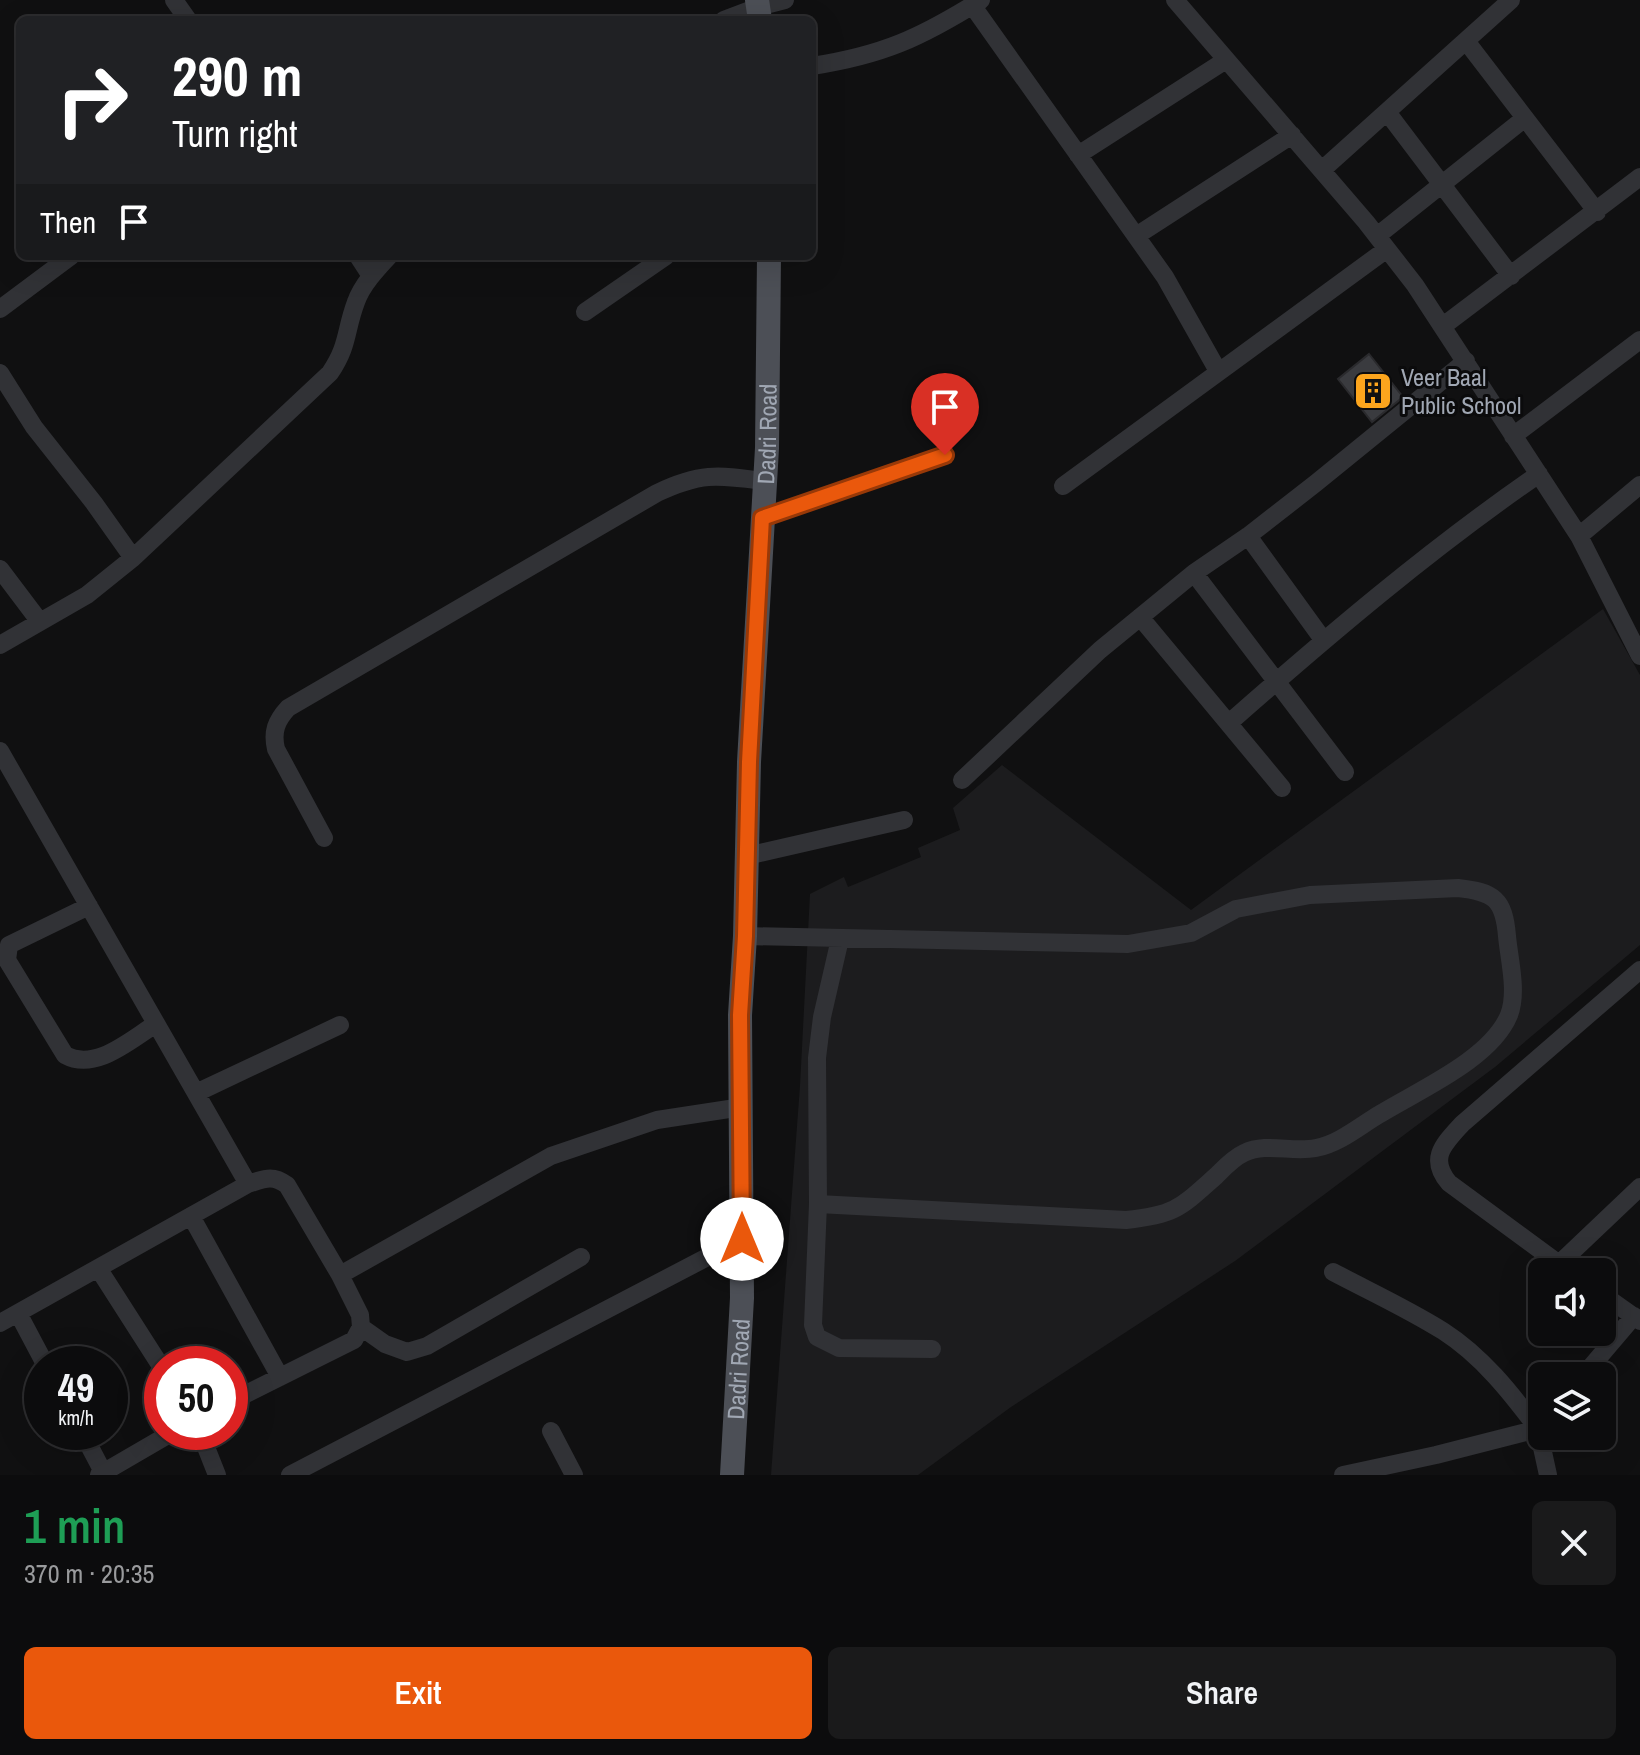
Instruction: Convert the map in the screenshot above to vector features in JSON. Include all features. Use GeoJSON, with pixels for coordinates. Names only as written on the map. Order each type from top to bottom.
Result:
{"type":"FeatureCollection","features":[{"type":"Feature","properties":{"kind":"main road","name":"Dadri Road"},"geometry":{"type":"LineString","coordinates":[[732,1475],[741,1313],[740,1015],[764,481],[769,260]]}},
{"type":"Feature","properties":{"kind":"street"},"geometry":{"type":"LineString","coordinates":[[736,16],[785,0]]}},
{"type":"Feature","properties":{"kind":"street"},"geometry":{"type":"LineString","coordinates":[[1175,0],[1382,242],[1443,326],[1579,536],[1640,656]]}},
{"type":"Feature","properties":{"kind":"street"},"geometry":{"type":"LineString","coordinates":[[816,65],[886,51],[916,38],[976,3],[1187,313],[1218,371]]}},
{"type":"Feature","properties":{"kind":"street"},"geometry":{"type":"LineString","coordinates":[[1322,170],[1466,41],[1503,3]]}},
{"type":"Feature","properties":{"kind":"street"},"geometry":{"type":"LineString","coordinates":[[1466,41],[1597,212]]}},
{"type":"Feature","properties":{"kind":"street"},"geometry":{"type":"LineString","coordinates":[[1078,155],[1226,60]]}},
{"type":"Feature","properties":{"kind":"street"},"geometry":{"type":"LineString","coordinates":[[1387,112],[1511,276]]}},
{"type":"Feature","properties":{"kind":"street"},"geometry":{"type":"LineString","coordinates":[[1063,486],[1218,371],[1382,242],[1442,184],[1525,118]]}},
{"type":"Feature","properties":{"kind":"street"},"geometry":{"type":"LineString","coordinates":[[1136,236],[1292,135]]}},
{"type":"Feature","properties":{"kind":"street"},"geometry":{"type":"LineString","coordinates":[[1443,326],[1640,177]]}},
{"type":"Feature","properties":{"kind":"street"},"geometry":{"type":"LineString","coordinates":[[3,300],[65,260]]}},
{"type":"Feature","properties":{"kind":"street"},"geometry":{"type":"LineString","coordinates":[[361,260],[371,276]]}},
{"type":"Feature","properties":{"kind":"street"},"geometry":{"type":"LineString","coordinates":[[0,645],[87,595],[133,558],[330,373],[341,356],[357,298],[385,260]]}},
{"type":"Feature","properties":{"kind":"street"},"geometry":{"type":"LineString","coordinates":[[585,312],[660,260]]}},
{"type":"Feature","properties":{"kind":"street"},"geometry":{"type":"LineString","coordinates":[[1513,436],[1640,340]]}},
{"type":"Feature","properties":{"kind":"street"},"geometry":{"type":"LineString","coordinates":[[962,780],[1100,650],[1194,573],[1248,536],[1425,397],[1466,361]]}},
{"type":"Feature","properties":{"kind":"street"},"geometry":{"type":"LineString","coordinates":[[0,373],[34,427],[133,558]]}},
{"type":"Feature","properties":{"kind":"street"},"geometry":{"type":"LineString","coordinates":[[762,518],[945,455]]}},
{"type":"Feature","properties":{"kind":"street"},"geometry":{"type":"LineString","coordinates":[[1229,723],[1324,641],[1489,508],[1539,474]]}},
{"type":"Feature","properties":{"kind":"street"},"geometry":{"type":"LineString","coordinates":[[324,838],[276,749],[273,737],[278,719],[288,708],[657,493],[702,476],[764,481]]}},
{"type":"Feature","properties":{"kind":"street"},"geometry":{"type":"LineString","coordinates":[[1579,536],[1640,485]]}},
{"type":"Feature","properties":{"kind":"street"},"geometry":{"type":"LineString","coordinates":[[1248,536],[1324,641]]}},
{"type":"Feature","properties":{"kind":"street"},"geometry":{"type":"LineString","coordinates":[[0,569],[40,622]]}},
{"type":"Feature","properties":{"kind":"street"},"geometry":{"type":"LineString","coordinates":[[1194,573],[1345,772]]}},
{"type":"Feature","properties":{"kind":"street"},"geometry":{"type":"LineString","coordinates":[[1140,617],[1282,788]]}},
{"type":"Feature","properties":{"kind":"street"},"geometry":{"type":"LineString","coordinates":[[0,751],[248,1184]]}},
{"type":"Feature","properties":{"kind":"street"},"geometry":{"type":"LineString","coordinates":[[747,856],[904,820]]}},
{"type":"Feature","properties":{"kind":"street"},"geometry":{"type":"LineString","coordinates":[[745,936],[1128,944],[1191,933],[1236,909],[1310,895],[1458,888],[1481,891],[1493,897],[1506,919],[1512,1003],[1504,1026],[1492,1040],[1425,1088],[1334,1142],[1316,1148],[1260,1148],[1239,1155],[1184,1204],[1165,1215],[1126,1220],[818,1204]]}},
{"type":"Feature","properties":{"kind":"street"},"geometry":{"type":"LineString","coordinates":[[89,906],[9,945],[7,960],[65,1055],[72,1059],[98,1059],[156,1024]]}},
{"type":"Feature","properties":{"kind":"street"},"geometry":{"type":"LineString","coordinates":[[840,939],[822,1017],[817,1058],[818,1204],[813,1325],[817,1337],[839,1348],[932,1349]]}},
{"type":"Feature","properties":{"kind":"street"},"geometry":{"type":"LineString","coordinates":[[1550,1258],[1449,1183],[1440,1172],[1438,1157],[1447,1140],[1462,1124],[1640,970]]}},
{"type":"Feature","properties":{"kind":"street"},"geometry":{"type":"LineString","coordinates":[[196,1093],[340,1025]]}},
{"type":"Feature","properties":{"kind":"street"},"geometry":{"type":"LineString","coordinates":[[340,1275],[551,1156],[657,1120],[742,1107]]}},
{"type":"Feature","properties":{"kind":"street"},"geometry":{"type":"LineString","coordinates":[[0,1323],[248,1184],[270,1177],[287,1185],[340,1275],[360,1315],[361,1327],[354,1340],[248,1393]]}},
{"type":"Feature","properties":{"kind":"street"},"geometry":{"type":"LineString","coordinates":[[1573,1258],[1640,1187]]}},
{"type":"Feature","properties":{"kind":"street"},"geometry":{"type":"LineString","coordinates":[[191,1216],[280,1377]]}},
{"type":"Feature","properties":{"kind":"street"},"geometry":{"type":"LineString","coordinates":[[290,1475],[742,1239]]}},
{"type":"Feature","properties":{"kind":"street"},"geometry":{"type":"LineString","coordinates":[[361,1327],[385,1344],[407,1352],[427,1346],[581,1257]]}},
{"type":"Feature","properties":{"kind":"street"},"geometry":{"type":"LineString","coordinates":[[98,1268],[148,1346]]}},
{"type":"Feature","properties":{"kind":"street"},"geometry":{"type":"LineString","coordinates":[[1333,1272],[1444,1332],[1474,1355],[1528,1413]]}},
{"type":"Feature","properties":{"kind":"street"},"geometry":{"type":"LineString","coordinates":[[1596,1362],[1637,1318],[1616,1304]]}},
{"type":"Feature","properties":{"kind":"street"},"geometry":{"type":"LineString","coordinates":[[18,1313],[35,1346]]}},
{"type":"Feature","properties":{"kind":"street"},"geometry":{"type":"LineString","coordinates":[[1343,1475],[1436,1455],[1528,1430]]}},
{"type":"Feature","properties":{"kind":"street"},"geometry":{"type":"LineString","coordinates":[[551,1431],[574,1475]]}},
{"type":"Feature","properties":{"kind":"street"},"geometry":{"type":"LineString","coordinates":[[90,1450],[101,1474],[144,1449]]}},
{"type":"Feature","properties":{"kind":"street"},"geometry":{"type":"LineString","coordinates":[[207,1450],[217,1475]]}},
{"type":"Feature","properties":{"kind":"street"},"geometry":{"type":"LineString","coordinates":[[1544,1450],[1548,1475]]}},
{"type":"Feature","properties":{"kind":"street"},"geometry":{"type":"LineString","coordinates":[[1436,1455],[1439,1475]]}},
{"type":"Feature","properties":{"kind":"shaded area"},"geometry":{"type":"Polygon","coordinates":[[[1603,609],[1640,675],[1640,945],[1495,1067],[1235,1261],[1011,1407],[918,1475],[771,1475],[800,1086],[810,894],[844,877],[848,887],[921,857],[918,848],[960,830],[953,808],[1002,765],[1191,910],[1603,609]]]}},
{"type":"Feature","properties":{"kind":"building","name":"Veer Baal Public School"},"geometry":{"type":"Polygon","coordinates":[[[1369,354],[1403,397],[1372,422],[1338,379],[1369,354]]]}},
{"type":"Feature","properties":{"kind":"place","name":"Veer Baal Public School"},"geometry":{"type":"Point","coordinates":[1373,391]}},
{"type":"Feature","properties":{"kind":"route"},"geometry":{"type":"LineString","coordinates":[[742,1239],[740,1015],[762,518],[945,455]]}}]}
